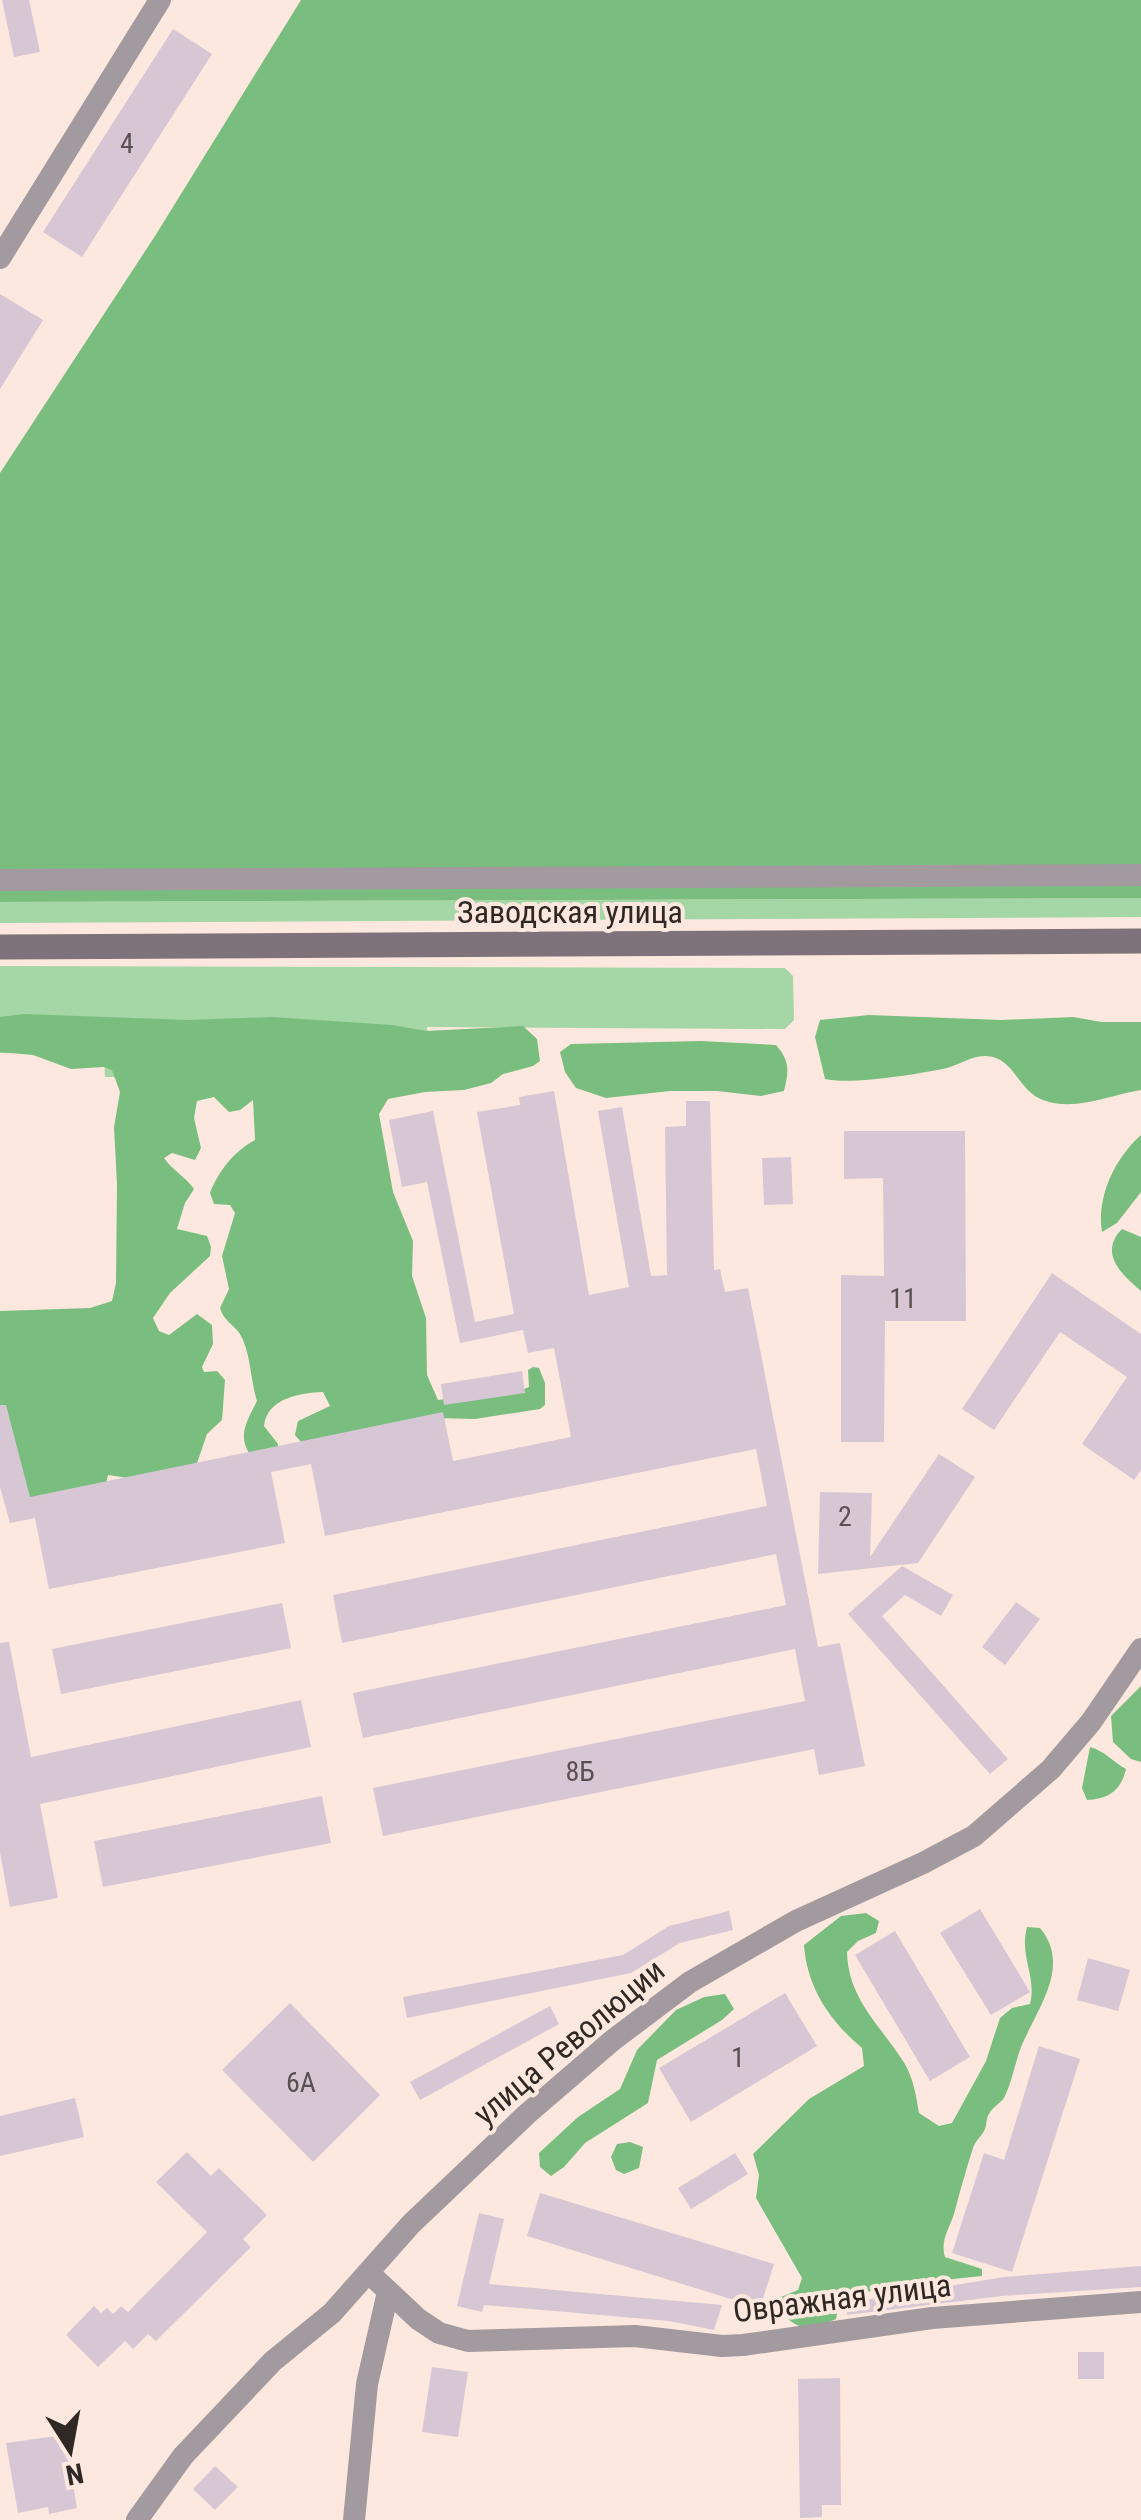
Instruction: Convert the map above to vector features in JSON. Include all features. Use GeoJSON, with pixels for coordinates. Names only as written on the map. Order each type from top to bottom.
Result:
{"type":"FeatureCollection","features":[{"type":"Feature","properties":{"kind":"main road","name":"Заводская улица"},"geometry":{"type":"LineString","coordinates":[[0,946],[1141,941]]}},
{"type":"Feature","properties":{"kind":"street"},"geometry":{"type":"LineString","coordinates":[[0,258],[160,0]]}},
{"type":"Feature","properties":{"kind":"street"},"geometry":{"type":"LineString","coordinates":[[0,880],[1141,875]]}},
{"type":"Feature","properties":{"kind":"street","name":"улица Революции"},"geometry":{"type":"LineString","coordinates":[[137,2520],[184,2456],[274,2360],[332,2312],[444,2191],[527,2114],[613,2040],[690,1982],[796,1921],[974,1836],[1051,1769],[1092,1722],[1141,1650]]}},
{"type":"Feature","properties":{"kind":"street","name":"Овражная улица"},"geometry":{"type":"LineString","coordinates":[[369,2273],[439,2333],[468,2341],[635,2336],[722,2346],[932,2318],[1141,2302]]}},
{"type":"Feature","properties":{"kind":"street"},"geometry":{"type":"LineString","coordinates":[[354,2520],[367,2384],[388,2292]]}},
{"type":"Feature","properties":{"kind":"green space"},"geometry":{"type":"Polygon","coordinates":[[[301,0],[1141,0],[1141,898],[0,902],[0,473],[155,236],[301,0]]]}},
{"type":"Feature","properties":{"kind":"green space"},"geometry":{"type":"Polygon","coordinates":[[[1141,898],[1141,917],[0,923],[0,902],[1141,898]]]}},
{"type":"Feature","properties":{"kind":"green space"},"geometry":{"type":"Polygon","coordinates":[[[0,966],[785,968],[793,976],[794,1020],[785,1029],[427,1027],[430,1061],[395,1077],[105,1077],[104,1055],[0,1053],[0,966]]]}},
{"type":"Feature","properties":{"kind":"green space"},"geometry":{"type":"Polygon","coordinates":[[[23,1014],[188,1020],[272,1017],[426,1031],[523,1026],[537,1039],[540,1061],[533,1066],[464,1090],[388,1099],[379,1114],[393,1192],[413,1241],[412,1276],[426,1318],[427,1375],[438,1400],[524,1389],[529,1387],[528,1370],[533,1367],[539,1368],[545,1383],[545,1405],[475,1419],[436,1418],[305,1447],[295,1435],[298,1421],[330,1406],[323,1392],[304,1394],[278,1403],[266,1417],[264,1426],[278,1444],[278,1459],[252,1457],[244,1436],[257,1401],[248,1358],[244,1341],[220,1308],[229,1289],[222,1256],[235,1213],[230,1205],[214,1204],[210,1193],[228,1163],[255,1140],[253,1100],[240,1110],[229,1112],[214,1097],[197,1101],[194,1118],[201,1148],[195,1160],[172,1153],[164,1158],[194,1189],[177,1229],[207,1236],[210,1256],[170,1293],[153,1318],[159,1331],[169,1335],[197,1314],[212,1325],[213,1344],[202,1367],[204,1372],[217,1371],[225,1380],[222,1420],[207,1434],[195,1469],[147,1481],[108,1475],[104,1492],[23,1509],[0,1453],[0,1311],[90,1308],[112,1301],[116,1283],[114,1127],[120,1092],[112,1070],[104,1067],[71,1069],[33,1055],[0,1052],[0,1017],[23,1014]]]}},
{"type":"Feature","properties":{"kind":"green space"},"geometry":{"type":"Polygon","coordinates":[[[869,1015],[1001,1020],[1073,1017],[1141,1022],[1141,1090],[1080,1103],[1055,1103],[1034,1095],[1002,1061],[984,1056],[903,1076],[825,1079],[815,1037],[820,1020],[869,1015]]]}},
{"type":"Feature","properties":{"kind":"green space"},"geometry":{"type":"Polygon","coordinates":[[[701,1041],[776,1045],[787,1066],[784,1091],[761,1096],[670,1091],[606,1098],[576,1088],[565,1072],[560,1052],[571,1044],[701,1041]]]}},
{"type":"Feature","properties":{"kind":"green space"},"geometry":{"type":"Polygon","coordinates":[[[1141,1135],[1141,1192],[1117,1223],[1102,1232],[1102,1205],[1110,1179],[1123,1155],[1141,1135]]]}},
{"type":"Feature","properties":{"kind":"green space"},"geometry":{"type":"Polygon","coordinates":[[[1122,1229],[1141,1237],[1141,1291],[1120,1271],[1112,1255],[1115,1238],[1122,1229]]]}},
{"type":"Feature","properties":{"kind":"green space"},"geometry":{"type":"Polygon","coordinates":[[[1141,1686],[1141,1762],[1131,1759],[1113,1742],[1111,1716],[1141,1686]]]}},
{"type":"Feature","properties":{"kind":"green space"},"geometry":{"type":"Polygon","coordinates":[[[1090,1747],[1126,1769],[1121,1783],[1112,1792],[1087,1800],[1082,1788],[1090,1747]]]}},
{"type":"Feature","properties":{"kind":"green space"},"geometry":{"type":"Polygon","coordinates":[[[866,1913],[879,1921],[876,1933],[858,1941],[847,1952],[853,1983],[866,2010],[906,2067],[919,2113],[939,2126],[952,2123],[986,2061],[1000,2018],[1012,2008],[1030,2004],[1027,1927],[1040,1928],[1049,1942],[1052,1972],[1007,2092],[990,2112],[974,2145],[944,2240],[945,2257],[982,2269],[982,2276],[896,2285],[862,2293],[842,2289],[836,2319],[804,2328],[776,2309],[781,2297],[798,2290],[802,2278],[756,2198],[759,2175],[753,2154],[809,2099],[864,2066],[862,2048],[830,2015],[815,1989],[804,1945],[841,1916],[866,1913]]]}},
{"type":"Feature","properties":{"kind":"green space"},"geometry":{"type":"Polygon","coordinates":[[[725,1994],[734,2009],[657,2060],[648,2103],[585,2143],[551,2176],[540,2167],[539,2153],[578,2117],[620,2089],[637,2050],[676,2010],[704,1997],[725,1994]]]}},
{"type":"Feature","properties":{"kind":"green space"},"geometry":{"type":"Polygon","coordinates":[[[630,2142],[643,2147],[639,2168],[624,2174],[616,2170],[611,2157],[617,2144],[630,2142]]]}},
{"type":"Feature","properties":{"kind":"building"},"geometry":{"type":"Polygon","coordinates":[[[2,0],[29,0],[40,52],[14,57],[2,0]]]}},
{"type":"Feature","properties":{"kind":"building"},"geometry":{"type":"Polygon","coordinates":[[[173,29],[212,54],[82,257],[43,232],[173,29]]]}},
{"type":"Feature","properties":{"kind":"building"},"geometry":{"type":"Polygon","coordinates":[[[0,294],[43,320],[0,389],[0,294]]]}},
{"type":"Feature","properties":{"kind":"building"},"geometry":{"type":"Polygon","coordinates":[[[554,1091],[589,1295],[629,1287],[598,1111],[622,1107],[651,1276],[667,1275],[665,1127],[686,1126],[686,1101],[710,1101],[714,1270],[720,1269],[725,1292],[748,1288],[818,1647],[840,1643],[865,1766],[819,1775],[814,1749],[383,1836],[373,1788],[805,1701],[795,1649],[363,1738],[353,1693],[786,1605],[776,1554],[342,1643],[333,1595],[767,1506],[756,1449],[325,1536],[311,1464],[271,1472],[285,1543],[49,1589],[35,1518],[10,1523],[0,1487],[0,1405],[6,1405],[30,1497],[443,1412],[453,1461],[571,1437],[554,1348],[528,1353],[523,1330],[460,1343],[427,1182],[402,1187],[389,1120],[433,1111],[475,1322],[514,1314],[477,1112],[520,1105],[519,1097],[554,1091]]]}},
{"type":"Feature","properties":{"kind":"building"},"geometry":{"type":"Polygon","coordinates":[[[844,1131],[965,1131],[966,1321],[885,1321],[884,1442],[841,1442],[841,1275],[884,1276],[883,1178],[844,1179],[844,1131]]]}},
{"type":"Feature","properties":{"kind":"building"},"geometry":{"type":"Polygon","coordinates":[[[791,1157],[793,1204],[764,1205],[762,1158],[791,1157]]]}},
{"type":"Feature","properties":{"kind":"building"},"geometry":{"type":"Polygon","coordinates":[[[1052,1273],[1141,1334],[1141,1470],[1134,1480],[1082,1444],[1127,1377],[1060,1332],[994,1430],[962,1409],[1052,1273]]]}},
{"type":"Feature","properties":{"kind":"building"},"geometry":{"type":"Polygon","coordinates":[[[522,1371],[525,1393],[444,1405],[441,1384],[522,1371]]]}},
{"type":"Feature","properties":{"kind":"building"},"geometry":{"type":"Polygon","coordinates":[[[939,1454],[975,1477],[918,1563],[818,1574],[820,1492],[872,1493],[870,1557],[939,1454]]]}},
{"type":"Feature","properties":{"kind":"building"},"geometry":{"type":"Polygon","coordinates":[[[902,1566],[953,1595],[941,1616],[905,1595],[882,1616],[1008,1759],[990,1774],[848,1614],[902,1566]]]}},
{"type":"Feature","properties":{"kind":"building"},"geometry":{"type":"Polygon","coordinates":[[[1016,1602],[1040,1619],[1005,1665],[982,1647],[1016,1602]]]}},
{"type":"Feature","properties":{"kind":"building"},"geometry":{"type":"Polygon","coordinates":[[[282,1603],[291,1648],[61,1694],[52,1649],[282,1603]]]}},
{"type":"Feature","properties":{"kind":"building"},"geometry":{"type":"Polygon","coordinates":[[[9,1642],[31,1757],[301,1700],[311,1747],[40,1804],[58,1898],[10,1907],[0,1853],[0,1643],[9,1642]]]}},
{"type":"Feature","properties":{"kind":"building"},"geometry":{"type":"Polygon","coordinates":[[[322,1796],[331,1843],[103,1887],[94,1841],[322,1796]]]}},
{"type":"Feature","properties":{"kind":"building"},"geometry":{"type":"Polygon","coordinates":[[[980,1909],[1030,1992],[991,2015],[940,1933],[980,1909]]]}},
{"type":"Feature","properties":{"kind":"building"},"geometry":{"type":"Polygon","coordinates":[[[729,1911],[733,1930],[680,1943],[631,1973],[407,2018],[403,1997],[623,1955],[669,1926],[729,1911]]]}},
{"type":"Feature","properties":{"kind":"building"},"geometry":{"type":"Polygon","coordinates":[[[895,1931],[970,2057],[930,2081],[855,1955],[895,1931]]]}},
{"type":"Feature","properties":{"kind":"building"},"geometry":{"type":"Polygon","coordinates":[[[1088,1958],[1130,1970],[1118,2011],[1077,2000],[1088,1958]]]}},
{"type":"Feature","properties":{"kind":"building"},"geometry":{"type":"Polygon","coordinates":[[[785,1993],[817,2046],[691,2122],[659,2068],[785,1993]]]}},
{"type":"Feature","properties":{"kind":"building"},"geometry":{"type":"Polygon","coordinates":[[[290,2003],[380,2095],[313,2162],[222,2070],[290,2003]]]}},
{"type":"Feature","properties":{"kind":"building"},"geometry":{"type":"Polygon","coordinates":[[[550,2006],[559,2024],[420,2100],[410,2082],[550,2006]]]}},
{"type":"Feature","properties":{"kind":"building"},"geometry":{"type":"Polygon","coordinates":[[[1039,2046],[1080,2059],[1012,2272],[952,2253],[984,2153],[1004,2160],[1039,2046]]]}},
{"type":"Feature","properties":{"kind":"building"},"geometry":{"type":"Polygon","coordinates":[[[75,2098],[84,2137],[0,2156],[0,2116],[75,2098]]]}},
{"type":"Feature","properties":{"kind":"building"},"geometry":{"type":"Polygon","coordinates":[[[187,2152],[211,2176],[219,2168],[267,2215],[243,2239],[251,2247],[156,2341],[148,2334],[133,2349],[125,2341],[98,2367],[66,2335],[94,2306],[101,2313],[107,2308],[113,2314],[121,2306],[128,2312],[207,2232],[156,2182],[187,2152]]]}},
{"type":"Feature","properties":{"kind":"building"},"geometry":{"type":"Polygon","coordinates":[[[735,2153],[748,2174],[691,2209],[678,2188],[735,2153]]]}},
{"type":"Feature","properties":{"kind":"building"},"geometry":{"type":"Polygon","coordinates":[[[540,2193],[774,2264],[760,2308],[527,2236],[540,2193]]]}},
{"type":"Feature","properties":{"kind":"building"},"geometry":{"type":"Polygon","coordinates":[[[479,2213],[504,2219],[489,2284],[722,2305],[714,2330],[669,2321],[484,2305],[482,2312],[457,2306],[479,2213]]]}},
{"type":"Feature","properties":{"kind":"building"},"geometry":{"type":"Polygon","coordinates":[[[1141,2266],[1141,2287],[1002,2296],[847,2315],[845,2303],[1004,2277],[1141,2266]]]}},
{"type":"Feature","properties":{"kind":"building"},"geometry":{"type":"Polygon","coordinates":[[[1078,2352],[1104,2352],[1104,2379],[1078,2379],[1078,2352]]]}},
{"type":"Feature","properties":{"kind":"building"},"geometry":{"type":"Polygon","coordinates":[[[432,2367],[468,2372],[458,2437],[422,2432],[432,2367]]]}},
{"type":"Feature","properties":{"kind":"building"},"geometry":{"type":"Polygon","coordinates":[[[840,2378],[841,2505],[822,2505],[822,2517],[800,2518],[798,2379],[840,2378]]]}},
{"type":"Feature","properties":{"kind":"building"},"geometry":{"type":"Polygon","coordinates":[[[64,2435],[77,2508],[49,2514],[48,2507],[18,2513],[6,2443],[64,2435]]]}},
{"type":"Feature","properties":{"kind":"building"},"geometry":{"type":"Polygon","coordinates":[[[215,2466],[238,2487],[215,2510],[193,2489],[215,2466]]]}}]}
